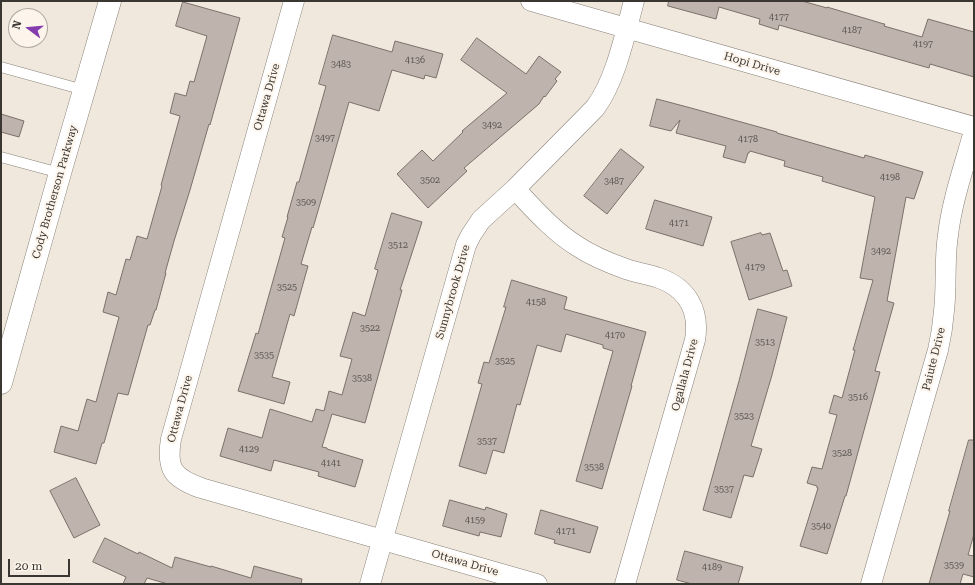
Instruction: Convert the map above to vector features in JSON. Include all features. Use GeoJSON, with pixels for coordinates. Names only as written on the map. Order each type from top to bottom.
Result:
{"type":"FeatureCollection","features":[{"type":"Feature","properties":{"kind":"main road","name":"Cody Brotherson Parkway"},"geometry":{"type":"LineString","coordinates":[[1,383],[110,1]]}},
{"type":"Feature","properties":{"kind":"street","name":"Ottawa Drive"},"geometry":{"type":"LineString","coordinates":[[294,1],[171,440],[169,450],[173,470],[180,478],[195,486],[537,584]]}},
{"type":"Feature","properties":{"kind":"street","name":"Hopi Drive"},"geometry":{"type":"LineString","coordinates":[[531,1],[974,127]]}},
{"type":"Feature","properties":{"kind":"street","name":"Sunnybrook Drive"},"geometry":{"type":"LineString","coordinates":[[370,584],[466,245],[481,220],[515,189],[595,108],[610,82],[634,1]]}},
{"type":"Feature","properties":{"kind":"street","name":"Paiute Drive"},"geometry":{"type":"LineString","coordinates":[[871,584],[941,337],[945,310],[946,256],[951,214],[974,131]]}},
{"type":"Feature","properties":{"kind":"street","name":"Ogallala Drive"},"geometry":{"type":"LineString","coordinates":[[515,189],[548,223],[576,246],[609,263],[671,283],[680,289],[693,308],[697,328],[695,340],[625,584]]}},
{"type":"Feature","properties":{"kind":"lane"},"geometry":{"type":"LineString","coordinates":[[1,68],[84,90]]}},
{"type":"Feature","properties":{"kind":"lane"},"geometry":{"type":"LineString","coordinates":[[1,157],[60,173]]}},
{"type":"Feature","properties":{"kind":"building"},"geometry":{"type":"Polygon","coordinates":[[[669,1],[802,1],[885,24],[884,26],[922,37],[928,19],[974,32],[974,77],[930,64],[929,68],[779,25],[778,30],[759,24],[760,19],[719,7],[716,19],[668,6],[669,1]]]}},
{"type":"Feature","properties":{"kind":"building"},"geometry":{"type":"Polygon","coordinates":[[[183,2],[240,18],[210,125],[209,124],[174,241],[156,310],[150,325],[148,325],[128,395],[118,393],[104,443],[102,443],[96,464],[54,452],[61,426],[78,431],[87,399],[96,402],[119,317],[103,312],[108,292],[116,295],[126,259],[130,260],[137,236],[147,239],[180,116],[170,113],[175,93],[186,96],[190,81],[194,82],[207,36],[176,26],[183,2]]]}},
{"type":"Feature","properties":{"kind":"building"},"geometry":{"type":"Polygon","coordinates":[[[333,35],[392,52],[395,41],[443,54],[436,78],[425,75],[424,79],[392,70],[379,111],[349,102],[313,228],[312,227],[301,264],[308,266],[294,316],[290,314],[272,377],[290,382],[284,404],[238,391],[256,333],[258,334],[285,238],[282,237],[287,217],[297,182],[299,182],[326,86],[319,84],[333,35]]]}},
{"type":"Feature","properties":{"kind":"building"},"geometry":{"type":"Polygon","coordinates":[[[477,38],[526,74],[539,56],[561,72],[555,79],[557,81],[539,104],[464,168],[467,171],[428,208],[397,174],[422,150],[433,161],[463,132],[462,131],[507,93],[461,60],[477,38]]]}},
{"type":"Feature","properties":{"kind":"building"},"geometry":{"type":"Polygon","coordinates":[[[657,99],[864,158],[865,155],[923,172],[914,199],[906,197],[887,301],[894,303],[875,371],[880,372],[846,496],[827,554],[800,546],[818,488],[817,486],[807,483],[812,467],[822,469],[837,415],[829,413],[834,395],[842,398],[855,350],[853,350],[873,280],[860,278],[875,197],[822,181],[823,177],[784,166],[785,161],[750,151],[745,163],[723,157],[726,146],[676,133],[680,120],[671,131],[650,126],[657,99]]]}},
{"type":"Feature","properties":{"kind":"building"},"geometry":{"type":"Polygon","coordinates":[[[1,114],[24,121],[19,137],[1,132],[1,114]]]}},
{"type":"Feature","properties":{"kind":"building"},"geometry":{"type":"Polygon","coordinates":[[[621,149],[644,167],[607,214],[584,196],[621,149]]]}},
{"type":"Feature","properties":{"kind":"building"},"geometry":{"type":"Polygon","coordinates":[[[655,200],[712,217],[703,246],[646,229],[655,200]]]}},
{"type":"Feature","properties":{"kind":"building"},"geometry":{"type":"Polygon","coordinates":[[[392,213],[422,222],[400,290],[402,290],[365,423],[332,414],[322,447],[363,460],[355,487],[318,476],[319,472],[274,460],[271,471],[220,456],[228,428],[262,438],[270,409],[312,422],[316,409],[324,411],[329,391],[342,395],[352,359],[340,356],[353,312],[365,316],[378,270],[375,269],[392,213]]]}},
{"type":"Feature","properties":{"kind":"building"},"geometry":{"type":"Polygon","coordinates":[[[761,233],[762,235],[770,233],[783,271],[787,270],[792,286],[749,300],[731,242],[761,233]]]}},
{"type":"Feature","properties":{"kind":"building"},"geometry":{"type":"Polygon","coordinates":[[[512,280],[567,297],[564,309],[646,332],[602,489],[576,481],[613,351],[603,348],[603,345],[566,334],[561,352],[537,345],[520,405],[517,404],[504,453],[493,450],[486,474],[459,466],[482,384],[478,383],[484,362],[489,363],[506,307],[504,307],[512,280]]]}},
{"type":"Feature","properties":{"kind":"building"},"geometry":{"type":"Polygon","coordinates":[[[758,309],[787,317],[751,446],[762,449],[753,477],[744,475],[731,518],[703,510],[758,309]]]}},
{"type":"Feature","properties":{"kind":"building"},"geometry":{"type":"Polygon","coordinates":[[[969,440],[974,440],[974,534],[968,555],[974,556],[974,577],[963,574],[960,584],[929,584],[950,511],[969,440]]]}},
{"type":"Feature","properties":{"kind":"building"},"geometry":{"type":"Polygon","coordinates":[[[76,478],[100,525],[74,538],[50,491],[76,478]]]}},
{"type":"Feature","properties":{"kind":"building"},"geometry":{"type":"Polygon","coordinates":[[[450,500],[485,510],[486,507],[507,514],[501,537],[480,532],[479,536],[443,526],[450,500]]]}},
{"type":"Feature","properties":{"kind":"building"},"geometry":{"type":"Polygon","coordinates":[[[541,510],[598,527],[590,553],[554,543],[555,540],[535,534],[541,510]]]}},
{"type":"Feature","properties":{"kind":"building"},"geometry":{"type":"Polygon","coordinates":[[[105,538],[172,568],[175,557],[251,578],[254,566],[302,579],[301,584],[168,584],[147,578],[144,584],[123,584],[126,577],[93,562],[105,538]]]}},
{"type":"Feature","properties":{"kind":"building"},"geometry":{"type":"Polygon","coordinates":[[[685,551],[743,567],[738,584],[692,584],[677,580],[685,551]]]}}]}
